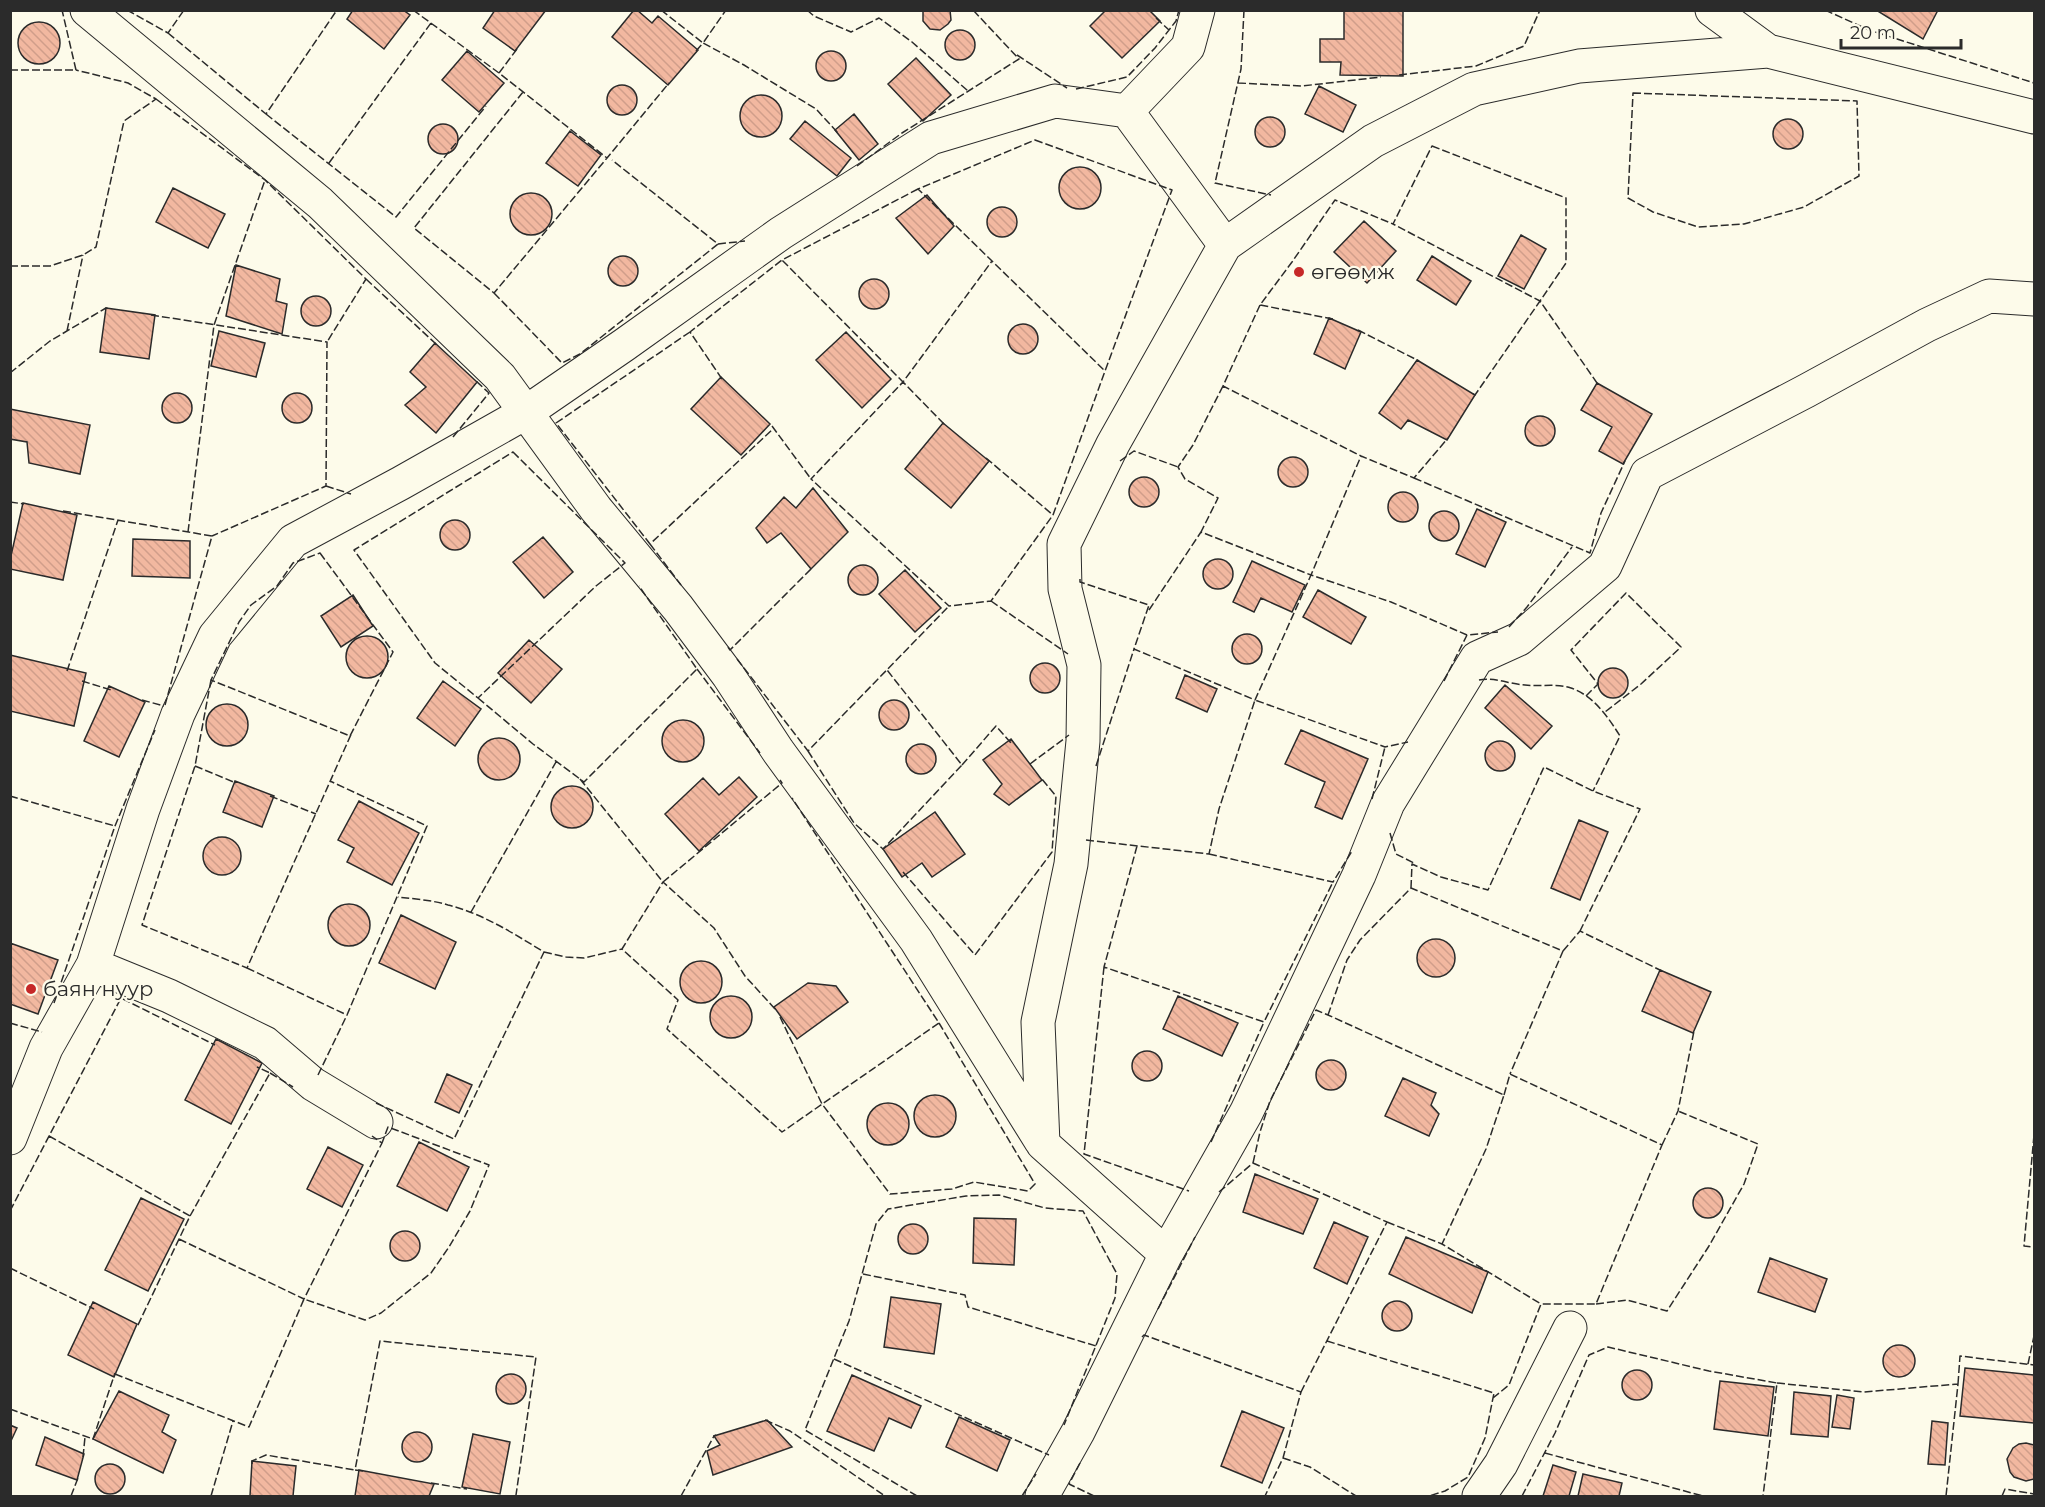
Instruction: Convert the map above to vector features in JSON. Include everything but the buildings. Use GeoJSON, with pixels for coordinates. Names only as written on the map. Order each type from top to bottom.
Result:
{"type":"FeatureCollection","features":[{"type":"Feature","properties":{"kind":"street"},"geometry":{"type":"LineString","coordinates":[[87,10],[320,203],[500,377],[596,508],[678,608],[728,675],[785,760],[916,940],[1043,1144],[1166,1254]]}},
{"type":"Feature","properties":{"kind":"street"},"geometry":{"type":"LineString","coordinates":[[1127,111],[1188,47],[1198,10]]}},
{"type":"Feature","properties":{"kind":"street"},"geometry":{"type":"LineString","coordinates":[[1712,10],[1768,51]]}},
{"type":"Feature","properties":{"kind":"street"},"geometry":{"type":"LineString","coordinates":[[1043,1144],[1038,1022],[1071,864],[1083,741],[1084,665],[1065,589],[1064,544],[1113,444],[1225,244],[1373,141],[1474,89],[1579,66],[1768,51],[2034,117]]}},
{"type":"Feature","properties":{"kind":"street"},"geometry":{"type":"LineString","coordinates":[[10,1138],[46,1048],[93,965],[142,809],[178,714],[215,636],[293,541],[525,413],[780,233],[931,138],[1055,101],[1127,111],[1225,244]]}},
{"type":"Feature","properties":{"kind":"street"},"geometry":{"type":"LineString","coordinates":[[1042,1497],[1078,1432],[1166,1254],[1246,1113],[1359,875],[1388,803],[1477,658],[1519,639],[1605,566],[1647,474],[1927,325],[1989,296],[2034,299]]}},
{"type":"Feature","properties":{"kind":"street"},"geometry":{"type":"LineString","coordinates":[[93,965],[168,996],[265,1043],[313,1084],[376,1122]]}},
{"type":"Feature","properties":{"kind":"street"},"geometry":{"type":"LineString","coordinates":[[1479,1497],[1501,1464],[1570,1328]]}},
{"type":"Feature","properties":{"kind":"fence"},"geometry":{"type":"LineString","coordinates":[[10,70],[76,70],[62,10]]}},
{"type":"Feature","properties":{"kind":"fence"},"geometry":{"type":"LineString","coordinates":[[127,10],[168,33],[184,10]]}},
{"type":"Feature","properties":{"kind":"fence"},"geometry":{"type":"LineString","coordinates":[[168,33],[266,114],[337,10]]}},
{"type":"Feature","properties":{"kind":"fence"},"geometry":{"type":"LineString","coordinates":[[413,10],[499,73]]}},
{"type":"Feature","properties":{"kind":"fence"},"geometry":{"type":"LineString","coordinates":[[661,10],[703,43],[726,10]]}},
{"type":"Feature","properties":{"kind":"fence"},"geometry":{"type":"LineString","coordinates":[[807,10],[814,16],[851,32],[879,18],[912,42],[968,91]]}},
{"type":"Feature","properties":{"kind":"fence"},"geometry":{"type":"LineString","coordinates":[[857,166],[902,133],[1019,59],[973,10]]}},
{"type":"Feature","properties":{"kind":"fence"},"geometry":{"type":"LineString","coordinates":[[1076,89],[1127,77],[1155,48],[1176,21],[1179,10]]}},
{"type":"Feature","properties":{"kind":"fence"},"geometry":{"type":"LineString","coordinates":[[1244,10],[1241,69],[1215,183],[1271,195]]}},
{"type":"Feature","properties":{"kind":"fence"},"geometry":{"type":"LineString","coordinates":[[1399,75],[1476,66],[1524,46],[1540,10]]}},
{"type":"Feature","properties":{"kind":"fence"},"geometry":{"type":"LineString","coordinates":[[1825,10],[1869,30],[2034,83]]}},
{"type":"Feature","properties":{"kind":"fence"},"geometry":{"type":"LineString","coordinates":[[1156,18],[1169,30]]}},
{"type":"Feature","properties":{"kind":"fence"},"geometry":{"type":"LineString","coordinates":[[329,163],[431,23]]}},
{"type":"Feature","properties":{"kind":"fence"},"geometry":{"type":"LineString","coordinates":[[696,51],[703,43],[744,65],[816,109],[838,133]]}},
{"type":"Feature","properties":{"kind":"fence"},"geometry":{"type":"LineString","coordinates":[[517,49],[499,73],[607,158],[669,83]]}},
{"type":"Feature","properties":{"kind":"fence"},"geometry":{"type":"LineString","coordinates":[[1017,55],[1067,88]]}},
{"type":"Feature","properties":{"kind":"fence"},"geometry":{"type":"LineString","coordinates":[[10,266],[50,266],[83,255],[96,247],[124,121],[156,99],[128,83],[76,70]]}},
{"type":"Feature","properties":{"kind":"fence"},"geometry":{"type":"LineString","coordinates":[[1238,83],[1302,86],[1381,77]]}},
{"type":"Feature","properties":{"kind":"fence"},"geometry":{"type":"LineString","coordinates":[[523,92],[414,228],[494,293],[607,158]]}},
{"type":"Feature","properties":{"kind":"fence"},"geometry":{"type":"LineString","coordinates":[[1633,93],[1857,101],[1859,176],[1804,207],[1744,224],[1698,227],[1653,212],[1628,198],[1633,93]]}},
{"type":"Feature","properties":{"kind":"fence"},"geometry":{"type":"LineString","coordinates":[[156,99],[265,180],[366,279],[327,342]]}},
{"type":"Feature","properties":{"kind":"fence"},"geometry":{"type":"LineString","coordinates":[[266,114],[396,217],[486,106]]}},
{"type":"Feature","properties":{"kind":"fence"},"geometry":{"type":"LineString","coordinates":[[1035,140],[1172,190],[1105,371],[918,189],[1035,140]]}},
{"type":"Feature","properties":{"kind":"fence"},"geometry":{"type":"LineString","coordinates":[[1432,146],[1566,198],[1566,263],[1540,301],[1393,224],[1432,146]]}},
{"type":"Feature","properties":{"kind":"fence"},"geometry":{"type":"LineString","coordinates":[[494,293],[562,363],[580,354],[718,244],[612,160]]}},
{"type":"Feature","properties":{"kind":"fence"},"geometry":{"type":"LineString","coordinates":[[188,532],[214,325],[265,180]]}},
{"type":"Feature","properties":{"kind":"fence"},"geometry":{"type":"LineString","coordinates":[[918,189],[782,260],[903,382],[992,261]]}},
{"type":"Feature","properties":{"kind":"fence"},"geometry":{"type":"LineString","coordinates":[[1333,319],[1260,305],[1335,200],[1393,224]]}},
{"type":"Feature","properties":{"kind":"fence"},"geometry":{"type":"LineString","coordinates":[[718,244],[745,241]]}},
{"type":"Feature","properties":{"kind":"fence"},"geometry":{"type":"LineString","coordinates":[[67,331],[83,255]]}},
{"type":"Feature","properties":{"kind":"fence"},"geometry":{"type":"LineString","coordinates":[[722,379],[690,332],[782,260]]}},
{"type":"Feature","properties":{"kind":"fence"},"geometry":{"type":"LineString","coordinates":[[366,279],[436,344]]}},
{"type":"Feature","properties":{"kind":"fence"},"geometry":{"type":"LineString","coordinates":[[1473,394],[1475,395],[1540,301],[1597,383],[1600,384]]}},
{"type":"Feature","properties":{"kind":"fence"},"geometry":{"type":"LineString","coordinates":[[1260,305],[1223,386],[1361,456],[1414,478],[1448,438]]}},
{"type":"Feature","properties":{"kind":"fence"},"geometry":{"type":"LineString","coordinates":[[10,373],[50,341],[106,308],[109,309]]}},
{"type":"Feature","properties":{"kind":"fence"},"geometry":{"type":"LineString","coordinates":[[151,315],[327,342],[326,486],[212,536]]}},
{"type":"Feature","properties":{"kind":"fence"},"geometry":{"type":"LineString","coordinates":[[1358,330],[1419,361]]}},
{"type":"Feature","properties":{"kind":"fence"},"geometry":{"type":"LineString","coordinates":[[690,332],[556,423],[650,544],[774,428]]}},
{"type":"Feature","properties":{"kind":"fence"},"geometry":{"type":"LineString","coordinates":[[986,458],[1053,515],[1105,371]]}},
{"type":"Feature","properties":{"kind":"fence"},"geometry":{"type":"LineString","coordinates":[[453,437],[489,393],[476,381]]}},
{"type":"Feature","properties":{"kind":"fence"},"geometry":{"type":"LineString","coordinates":[[944,424],[903,382],[811,479],[949,606],[991,601],[1053,515]]}},
{"type":"Feature","properties":{"kind":"fence"},"geometry":{"type":"LineString","coordinates":[[1223,386],[1193,445],[1178,467],[1185,479],[1218,498],[1201,532],[1311,575],[1361,456]]}},
{"type":"Feature","properties":{"kind":"fence"},"geometry":{"type":"LineString","coordinates":[[772,426],[811,479]]}},
{"type":"Feature","properties":{"kind":"fence"},"geometry":{"type":"LineString","coordinates":[[1120,461],[1134,451],[1178,467]]}},
{"type":"Feature","properties":{"kind":"fence"},"geometry":{"type":"LineString","coordinates":[[513,452],[625,563],[596,586],[478,698],[435,663],[354,550],[513,452]]}},
{"type":"Feature","properties":{"kind":"fence"},"geometry":{"type":"LineString","coordinates":[[1414,478],[1590,553],[1601,513],[1625,461]]}},
{"type":"Feature","properties":{"kind":"fence"},"geometry":{"type":"LineString","coordinates":[[326,486],[351,494]]}},
{"type":"Feature","properties":{"kind":"fence"},"geometry":{"type":"LineString","coordinates":[[10,502],[24,504]]}},
{"type":"Feature","properties":{"kind":"fence"},"geometry":{"type":"LineString","coordinates":[[63,511],[212,536],[165,705]]}},
{"type":"Feature","properties":{"kind":"fence"},"geometry":{"type":"LineString","coordinates":[[67,671],[118,520]]}},
{"type":"Feature","properties":{"kind":"fence"},"geometry":{"type":"LineString","coordinates":[[1149,610],[1201,532]]}},
{"type":"Feature","properties":{"kind":"fence"},"geometry":{"type":"LineString","coordinates":[[650,544],[681,585]]}},
{"type":"Feature","properties":{"kind":"fence"},"geometry":{"type":"LineString","coordinates":[[1509,627],[1572,547]]}},
{"type":"Feature","properties":{"kind":"fence"},"geometry":{"type":"LineString","coordinates":[[320,553],[393,652],[350,736],[211,680],[239,622],[251,605],[277,586],[293,563],[320,553]]}},
{"type":"Feature","properties":{"kind":"fence"},"geometry":{"type":"LineString","coordinates":[[728,647],[730,650],[813,567]]}},
{"type":"Feature","properties":{"kind":"fence"},"geometry":{"type":"LineString","coordinates":[[1080,579],[1080,582],[1149,605],[1134,649],[1255,700],[1311,575],[1391,602],[1467,635],[1498,632]]}},
{"type":"Feature","properties":{"kind":"fence"},"geometry":{"type":"LineString","coordinates":[[478,698],[533,744],[584,782],[697,669],[639,586]]}},
{"type":"Feature","properties":{"kind":"fence"},"geometry":{"type":"LineString","coordinates":[[1586,696],[1598,684],[1571,650],[1626,593],[1681,647],[1641,684],[1605,712]]}},
{"type":"Feature","properties":{"kind":"fence"},"geometry":{"type":"LineString","coordinates":[[991,601],[1068,654]]}},
{"type":"Feature","properties":{"kind":"fence"},"geometry":{"type":"LineString","coordinates":[[737,659],[808,751],[949,606]]}},
{"type":"Feature","properties":{"kind":"fence"},"geometry":{"type":"LineString","coordinates":[[1444,681],[1467,635]]}},
{"type":"Feature","properties":{"kind":"fence"},"geometry":{"type":"LineString","coordinates":[[1096,766],[1134,649]]}},
{"type":"Feature","properties":{"kind":"fence"},"geometry":{"type":"LineString","coordinates":[[697,669],[760,753]]}},
{"type":"Feature","properties":{"kind":"fence"},"geometry":{"type":"LineString","coordinates":[[808,751],[854,823],[883,849],[962,765],[887,670]]}},
{"type":"Feature","properties":{"kind":"fence"},"geometry":{"type":"LineString","coordinates":[[211,680],[195,766],[142,925],[247,968],[353,730]]}},
{"type":"Feature","properties":{"kind":"fence"},"geometry":{"type":"LineString","coordinates":[[1479,680],[1554,685],[1571,688],[1587,696],[1620,736],[1593,791]]}},
{"type":"Feature","properties":{"kind":"fence"},"geometry":{"type":"LineString","coordinates":[[82,681],[111,690]]}},
{"type":"Feature","properties":{"kind":"fence"},"geometry":{"type":"LineString","coordinates":[[142,700],[164,706]]}},
{"type":"Feature","properties":{"kind":"fence"},"geometry":{"type":"LineString","coordinates":[[1086,840],[1209,854],[1219,809],[1255,700],[1385,747],[1408,742]]}},
{"type":"Feature","properties":{"kind":"fence"},"geometry":{"type":"LineString","coordinates":[[962,765],[996,726],[1012,744]]}},
{"type":"Feature","properties":{"kind":"fence"},"geometry":{"type":"LineString","coordinates":[[54,1003],[115,826],[155,730]]}},
{"type":"Feature","properties":{"kind":"fence"},"geometry":{"type":"LineString","coordinates":[[1030,764],[1069,735]]}},
{"type":"Feature","properties":{"kind":"fence"},"geometry":{"type":"LineString","coordinates":[[1372,799],[1385,747]]}},
{"type":"Feature","properties":{"kind":"fence"},"geometry":{"type":"LineString","coordinates":[[471,912],[556,762]]}},
{"type":"Feature","properties":{"kind":"fence"},"geometry":{"type":"LineString","coordinates":[[195,766],[236,783]]}},
{"type":"Feature","properties":{"kind":"fence"},"geometry":{"type":"LineString","coordinates":[[1411,888],[1412,864],[1441,877],[1488,890],[1544,767],[1593,791],[1640,809],[1580,931]]}},
{"type":"Feature","properties":{"kind":"fence"},"geometry":{"type":"LineString","coordinates":[[903,872],[975,955],[1052,852],[1056,796],[1041,778]]}},
{"type":"Feature","properties":{"kind":"fence"},"geometry":{"type":"LineString","coordinates":[[580,779],[663,882],[782,783],[780,780]]}},
{"type":"Feature","properties":{"kind":"fence"},"geometry":{"type":"LineString","coordinates":[[247,968],[347,1015],[427,826],[330,781]]}},
{"type":"Feature","properties":{"kind":"fence"},"geometry":{"type":"LineString","coordinates":[[10,796],[115,826]]}},
{"type":"Feature","properties":{"kind":"fence"},"geometry":{"type":"LineString","coordinates":[[270,796],[316,814]]}},
{"type":"Feature","properties":{"kind":"fence"},"geometry":{"type":"LineString","coordinates":[[775,1009],[745,976],[714,928],[663,882],[622,949],[678,1000],[667,1029],[782,1132],[939,1023],[792,798]]}},
{"type":"Feature","properties":{"kind":"fence"},"geometry":{"type":"LineString","coordinates":[[1390,833],[1396,854],[1414,863]]}},
{"type":"Feature","properties":{"kind":"fence"},"geometry":{"type":"LineString","coordinates":[[1137,846],[1104,967],[1264,1022],[1333,882]]}},
{"type":"Feature","properties":{"kind":"fence"},"geometry":{"type":"LineString","coordinates":[[1209,854],[1333,882],[1352,851]]}},
{"type":"Feature","properties":{"kind":"fence"},"geometry":{"type":"LineString","coordinates":[[1328,1015],[1347,960],[1360,940],[1411,888],[1563,951],[1510,1074]]}},
{"type":"Feature","properties":{"kind":"fence"},"geometry":{"type":"LineString","coordinates":[[376,1103],[454,1139],[544,952],[498,925],[461,909],[436,902],[398,897]]}},
{"type":"Feature","properties":{"kind":"fence"},"geometry":{"type":"LineString","coordinates":[[1563,951],[1580,931],[1662,971]]}},
{"type":"Feature","properties":{"kind":"fence"},"geometry":{"type":"LineString","coordinates":[[544,952],[584,958],[622,949]]}},
{"type":"Feature","properties":{"kind":"fence"},"geometry":{"type":"LineString","coordinates":[[1104,967],[1084,1154],[1189,1191]]}},
{"type":"Feature","properties":{"kind":"fence"},"geometry":{"type":"LineString","coordinates":[[10,1211],[121,998],[215,1045]]}},
{"type":"Feature","properties":{"kind":"fence"},"geometry":{"type":"LineString","coordinates":[[1253,1163],[1270,1101],[1316,1010],[1328,1015],[1504,1095],[1486,1149],[1442,1244]]}},
{"type":"Feature","properties":{"kind":"fence"},"geometry":{"type":"LineString","coordinates":[[318,1075],[347,1015]]}},
{"type":"Feature","properties":{"kind":"fence"},"geometry":{"type":"LineString","coordinates":[[780,1017],[822,1104],[890,1194],[952,1189],[974,1182],[1028,1191],[1035,1184],[939,1023]]}},
{"type":"Feature","properties":{"kind":"fence"},"geometry":{"type":"LineString","coordinates":[[1211,1142],[1264,1022]]}},
{"type":"Feature","properties":{"kind":"fence"},"geometry":{"type":"LineString","coordinates":[[10,1023],[42,1032]]}},
{"type":"Feature","properties":{"kind":"fence"},"geometry":{"type":"LineString","coordinates":[[1662,1145],[1678,1111],[1694,1031]]}},
{"type":"Feature","properties":{"kind":"fence"},"geometry":{"type":"LineString","coordinates":[[190,1216],[270,1073],[257,1067]]}},
{"type":"Feature","properties":{"kind":"fence"},"geometry":{"type":"LineString","coordinates":[[270,1073],[293,1087]]}},
{"type":"Feature","properties":{"kind":"fence"},"geometry":{"type":"LineString","coordinates":[[1504,1095],[1510,1074],[1662,1145],[1596,1304],[1541,1304]]}},
{"type":"Feature","properties":{"kind":"fence"},"geometry":{"type":"LineString","coordinates":[[1596,1304],[1627,1300],[1667,1311],[1709,1246],[1744,1184],[1758,1144],[1678,1111]]}},
{"type":"Feature","properties":{"kind":"fence"},"geometry":{"type":"LineString","coordinates":[[115,1374],[249,1427],[304,1299],[365,1320],[381,1313],[431,1273],[470,1211],[489,1165],[388,1127],[382,1143]]}},
{"type":"Feature","properties":{"kind":"fence"},"geometry":{"type":"LineString","coordinates":[[2034,1135],[2024,1246],[2034,1247]]}},
{"type":"Feature","properties":{"kind":"fence"},"geometry":{"type":"LineString","coordinates":[[49,1136],[190,1216],[137,1327]]}},
{"type":"Feature","properties":{"kind":"fence"},"geometry":{"type":"LineString","coordinates":[[179,1239],[304,1299],[382,1143],[372,1136]]}},
{"type":"Feature","properties":{"kind":"fence"},"geometry":{"type":"LineString","coordinates":[[1219,1192],[1253,1163],[1387,1222],[1301,1392]]}},
{"type":"Feature","properties":{"kind":"fence"},"geometry":{"type":"LineString","coordinates":[[917,1496],[805,1430],[849,1321],[876,1224],[888,1209],[966,1196],[999,1195],[1045,1208],[1083,1211],[1117,1274],[1115,1298],[1064,1425]]}},
{"type":"Feature","properties":{"kind":"fence"},"geometry":{"type":"LineString","coordinates":[[1387,1222],[1442,1244],[1541,1304],[1509,1385],[1493,1398]]}},
{"type":"Feature","properties":{"kind":"fence"},"geometry":{"type":"LineString","coordinates":[[1158,1309],[1195,1237]]}},
{"type":"Feature","properties":{"kind":"fence"},"geometry":{"type":"LineString","coordinates":[[10,1268],[94,1309]]}},
{"type":"Feature","properties":{"kind":"fence"},"geometry":{"type":"LineString","coordinates":[[863,1274],[965,1295],[968,1307],[1096,1346]]}},
{"type":"Feature","properties":{"kind":"fence"},"geometry":{"type":"LineString","coordinates":[[1142,1337],[1144,1335],[1301,1392],[1283,1458],[1265,1496]]}},
{"type":"Feature","properties":{"kind":"fence"},"geometry":{"type":"LineString","coordinates":[[2028,1364],[2034,1336]]}},
{"type":"Feature","properties":{"kind":"fence"},"geometry":{"type":"LineString","coordinates":[[363,1471],[355,1470],[380,1341],[536,1357],[516,1495]]}},
{"type":"Feature","properties":{"kind":"fence"},"geometry":{"type":"LineString","coordinates":[[1327,1341],[1494,1393],[1485,1438],[1468,1477],[1445,1491],[1429,1496]]}},
{"type":"Feature","properties":{"kind":"fence"},"geometry":{"type":"LineString","coordinates":[[1522,1496],[1555,1433],[1589,1355],[1608,1347],[1709,1371],[1777,1383],[1763,1496]]}},
{"type":"Feature","properties":{"kind":"fence"},"geometry":{"type":"LineString","coordinates":[[1958,1384],[1960,1356],[2034,1365]]}},
{"type":"Feature","properties":{"kind":"fence"},"geometry":{"type":"LineString","coordinates":[[834,1359],[1049,1455]]}},
{"type":"Feature","properties":{"kind":"fence"},"geometry":{"type":"LineString","coordinates":[[10,1409],[93,1439],[115,1373]]}},
{"type":"Feature","properties":{"kind":"fence"},"geometry":{"type":"LineString","coordinates":[[1777,1383],[1864,1392],[1958,1384],[1946,1496]]}},
{"type":"Feature","properties":{"kind":"fence"},"geometry":{"type":"LineString","coordinates":[[765,1420],[790,1431],[885,1496]]}},
{"type":"Feature","properties":{"kind":"fence"},"geometry":{"type":"LineString","coordinates":[[211,1496],[233,1421]]}},
{"type":"Feature","properties":{"kind":"fence"},"geometry":{"type":"LineString","coordinates":[[681,1496],[716,1435]]}},
{"type":"Feature","properties":{"kind":"fence"},"geometry":{"type":"LineString","coordinates":[[83,1457],[85,1437]]}},
{"type":"Feature","properties":{"kind":"fence"},"geometry":{"type":"LineString","coordinates":[[1545,1453],[1703,1496]]}},
{"type":"Feature","properties":{"kind":"fence"},"geometry":{"type":"LineString","coordinates":[[252,1464],[252,1461],[266,1455],[355,1470]]}},
{"type":"Feature","properties":{"kind":"fence"},"geometry":{"type":"LineString","coordinates":[[1283,1458],[1310,1467],[1356,1496]]}},
{"type":"Feature","properties":{"kind":"fence"},"geometry":{"type":"LineString","coordinates":[[1080,1463],[1069,1484],[1094,1496]]}},
{"type":"Feature","properties":{"kind":"fence"},"geometry":{"type":"LineString","coordinates":[[1022,1496],[1036,1474]]}},
{"type":"Feature","properties":{"kind":"fence"},"geometry":{"type":"LineString","coordinates":[[71,1496],[78,1478]]}},
{"type":"Feature","properties":{"kind":"fence"},"geometry":{"type":"LineString","coordinates":[[431,1483],[467,1489]]}},
{"type":"Feature","properties":{"kind":"fence"},"geometry":{"type":"LineString","coordinates":[[2002,1496],[2005,1489],[2034,1494]]}},
{"type":"Feature","properties":{"kind":"place","name":"өгөөмж"},"geometry":{"type":"Point","coordinates":[1299,272]}},
{"type":"Feature","properties":{"kind":"place","name":"баян нуур"},"geometry":{"type":"Point","coordinates":[31,989]}}]}
